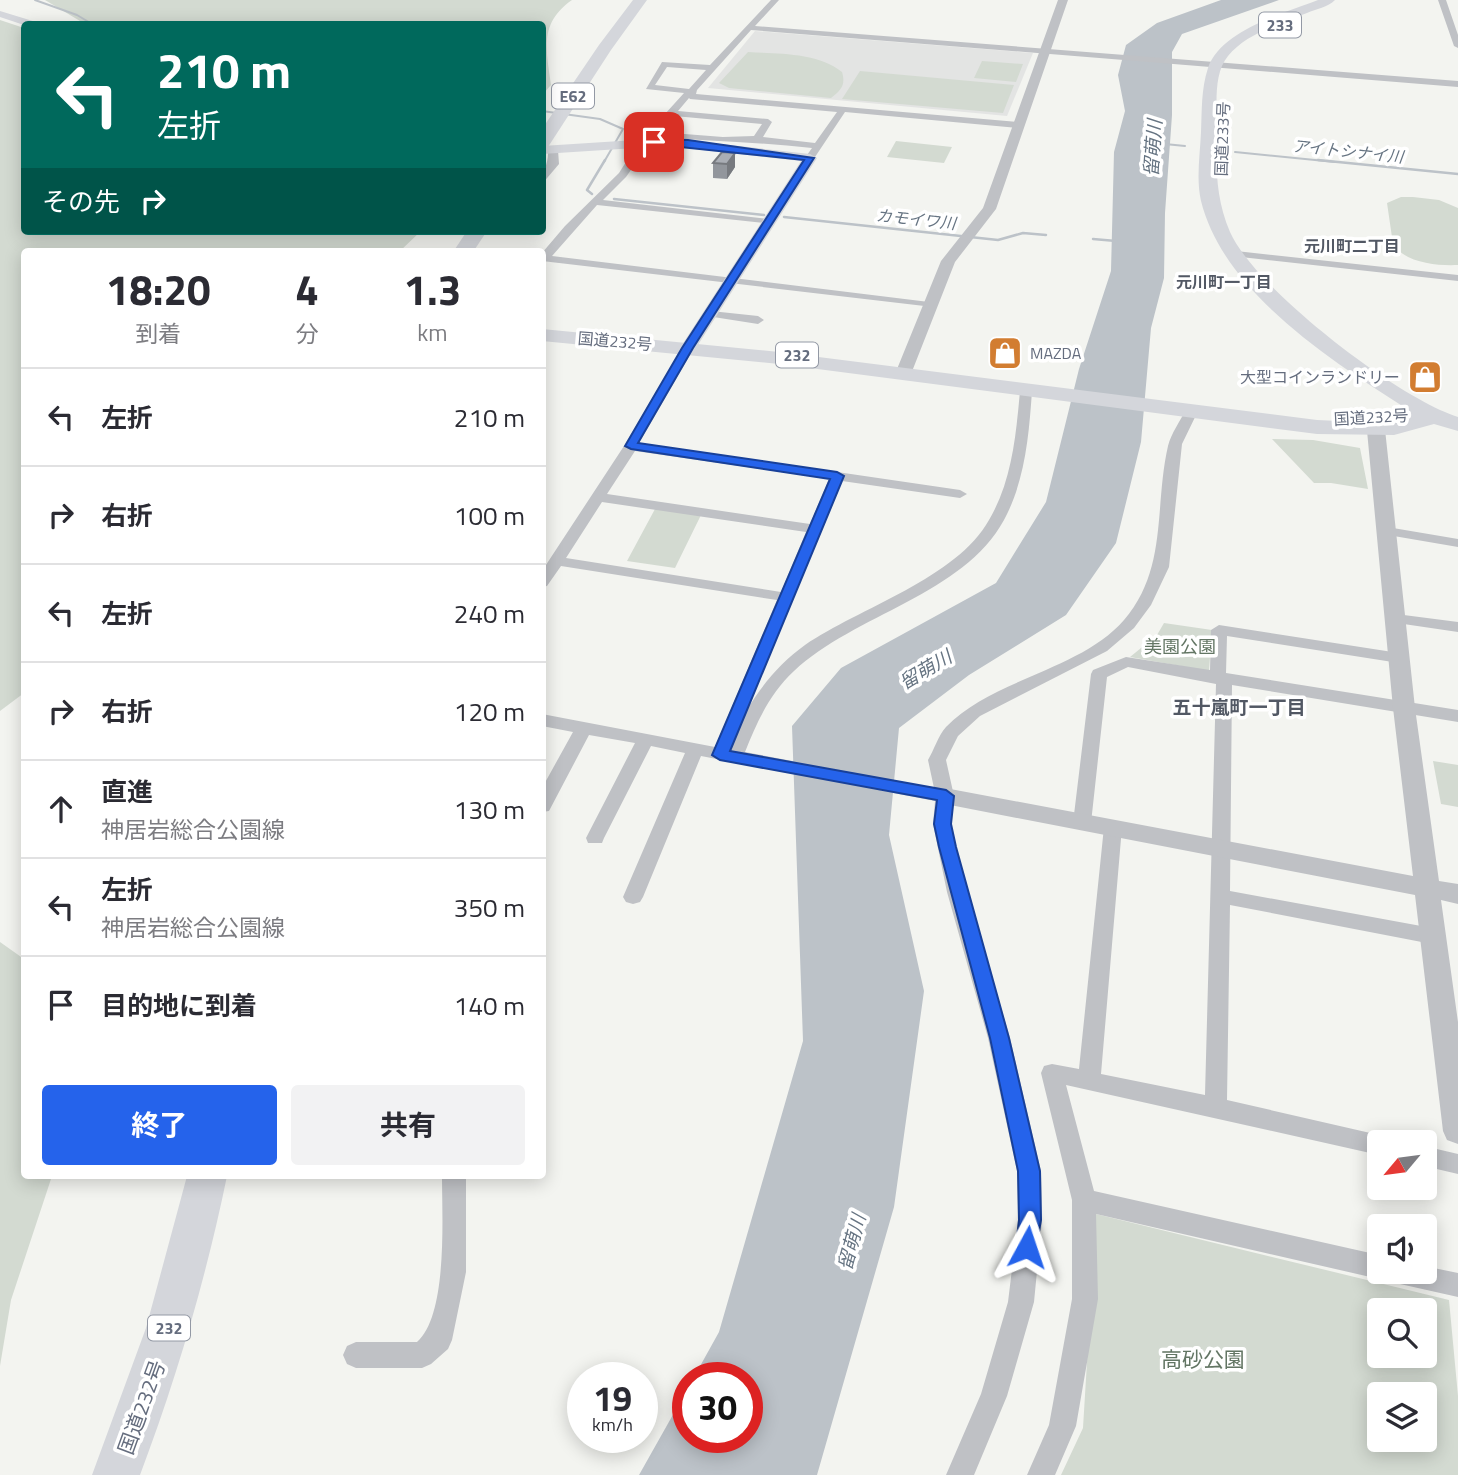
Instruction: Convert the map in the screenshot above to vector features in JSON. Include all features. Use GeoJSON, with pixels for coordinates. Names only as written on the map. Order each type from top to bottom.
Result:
{"type":"FeatureCollection","features":[{"type":"Feature","properties":{"kind":"highway","name":"E62"},"geometry":{"type":"LineString","coordinates":[[551,148],[621,12],[633,0]]}},
{"type":"Feature","properties":{"kind":"highway","name":"E62"},"geometry":{"type":"LineString","coordinates":[[546,127],[640,0]]}},
{"type":"Feature","properties":{"kind":"highway","name":"233"},"geometry":{"type":"LineString","coordinates":[[1222,65],[1242,38],[1329,0]]}},
{"type":"Feature","properties":{"kind":"highway","name":"233"},"geometry":{"type":"LineString","coordinates":[[1222,65],[1252,40],[1275,27],[1343,0]]}},
{"type":"Feature","properties":{"kind":"highway","name":"国道233号"},"geometry":{"type":"LineString","coordinates":[[1222,65],[1206,182],[1210,205],[1267,293],[1327,346],[1437,419]]}},
{"type":"Feature","properties":{"kind":"highway","name":"国道232号"},"geometry":{"type":"LineString","coordinates":[[546,335],[904,370],[1317,427],[1437,419]]}},
{"type":"Feature","properties":{"kind":"highway","name":"国道232号"},"geometry":{"type":"LineString","coordinates":[[116,1475],[143,1409],[179,1297],[206,1179]]}},
{"type":"Feature","properties":{"kind":"main road"},"geometry":{"type":"LineString","coordinates":[[0,14],[22,21]]}},
{"type":"Feature","properties":{"kind":"main road"},"geometry":{"type":"LineString","coordinates":[[551,148],[654,138],[813,152],[688,348]]}},
{"type":"Feature","properties":{"kind":"street"},"geometry":{"type":"LineString","coordinates":[[546,256],[586,210],[597,202],[775,0]]}},
{"type":"Feature","properties":{"kind":"street"},"geometry":{"type":"LineString","coordinates":[[904,370],[948,261],[989,209],[1063,0]]}},
{"type":"Feature","properties":{"kind":"street"},"geometry":{"type":"LineString","coordinates":[[1442,0],[1458,46]]}},
{"type":"Feature","properties":{"kind":"street"},"geometry":{"type":"LineString","coordinates":[[750,28],[1458,84]]}},
{"type":"Feature","properties":{"kind":"street"},"geometry":{"type":"LineString","coordinates":[[713,68],[665,64],[649,87],[842,110],[1018,125]]}},
{"type":"Feature","properties":{"kind":"street"},"geometry":{"type":"LineString","coordinates":[[654,138],[757,139],[813,152],[842,110]]}},
{"type":"Feature","properties":{"kind":"street"},"geometry":{"type":"LineString","coordinates":[[673,113],[768,122],[757,139]]}},
{"type":"Feature","properties":{"kind":"street"},"geometry":{"type":"LineString","coordinates":[[546,175],[554,164],[551,148]]}},
{"type":"Feature","properties":{"kind":"street"},"geometry":{"type":"LineString","coordinates":[[597,202],[769,222]]}},
{"type":"Feature","properties":{"kind":"street"},"geometry":{"type":"LineString","coordinates":[[1243,254],[1458,278]]}},
{"type":"Feature","properties":{"kind":"street"},"geometry":{"type":"LineString","coordinates":[[546,258],[731,283],[929,305]]}},
{"type":"Feature","properties":{"kind":"street"},"geometry":{"type":"LineString","coordinates":[[711,314],[758,320]]}},
{"type":"Feature","properties":{"kind":"street"},"geometry":{"type":"LineString","coordinates":[[546,577],[631,446],[688,348]]}},
{"type":"Feature","properties":{"kind":"street"},"geometry":{"type":"LineString","coordinates":[[731,757],[754,709],[778,675],[835,631],[903,597],[958,564],[986,537],[1005,500],[1038,390]]}},
{"type":"Feature","properties":{"kind":"street"},"geometry":{"type":"LineString","coordinates":[[960,1475],[994,1396],[1021,1302],[1030,1220],[1029,1171],[1008,1078],[957,891],[942,824],[937,760],[951,733],[974,712],[1101,648],[1128,625],[1146,602],[1161,567],[1179,407]]}},
{"type":"Feature","properties":{"kind":"street"},"geometry":{"type":"LineString","coordinates":[[1376,425],[1404,708],[1458,1131]]}},
{"type":"Feature","properties":{"kind":"street"},"geometry":{"type":"LineString","coordinates":[[631,446],[960,494]]}},
{"type":"Feature","properties":{"kind":"street"},"geometry":{"type":"LineString","coordinates":[[731,757],[786,597],[837,476]]}},
{"type":"Feature","properties":{"kind":"street"},"geometry":{"type":"LineString","coordinates":[[597,497],[815,529]]}},
{"type":"Feature","properties":{"kind":"street"},"geometry":{"type":"LineString","coordinates":[[1387,531],[1458,542]]}},
{"type":"Feature","properties":{"kind":"street"},"geometry":{"type":"LineString","coordinates":[[557,561],[786,597]]}},
{"type":"Feature","properties":{"kind":"street"},"geometry":{"type":"LineString","coordinates":[[1396,619],[1458,627]]}},
{"type":"Feature","properties":{"kind":"street"},"geometry":{"type":"LineString","coordinates":[[1216,1107],[1221,849],[1219,630],[1399,658]]}},
{"type":"Feature","properties":{"kind":"street"},"geometry":{"type":"LineString","coordinates":[[1082,823],[1099,674],[1126,662],[1458,716]]}},
{"type":"Feature","properties":{"kind":"street"},"geometry":{"type":"LineString","coordinates":[[546,721],[1458,894]]}},
{"type":"Feature","properties":{"kind":"street"},"geometry":{"type":"LineString","coordinates":[[546,799],[584,729]]}},
{"type":"Feature","properties":{"kind":"street"},"geometry":{"type":"LineString","coordinates":[[595,838],[645,740]]}},
{"type":"Feature","properties":{"kind":"street"},"geometry":{"type":"LineString","coordinates":[[633,897],[695,750]]}},
{"type":"Feature","properties":{"kind":"street"},"geometry":{"type":"LineString","coordinates":[[1089,1080],[1113,827]]}},
{"type":"Feature","properties":{"kind":"street"},"geometry":{"type":"LineString","coordinates":[[1219,896],[1432,936]]}},
{"type":"Feature","properties":{"kind":"street"},"geometry":{"type":"LineString","coordinates":[[1041,1475],[1062,1426],[1084,1299],[1084,1200],[1052,1073],[1367,1142]]}},
{"type":"Feature","properties":{"kind":"street"},"geometry":{"type":"LineString","coordinates":[[1437,1159],[1458,1164]]}},
{"type":"Feature","properties":{"kind":"street"},"geometry":{"type":"LineString","coordinates":[[356,1354],[422,1355],[439,1340],[454,1272],[454,1179]]}},
{"type":"Feature","properties":{"kind":"street"},"geometry":{"type":"LineString","coordinates":[[1084,1200],[1367,1264]]}},
{"type":"Feature","properties":{"kind":"street"},"geometry":{"type":"LineString","coordinates":[[1437,1281],[1458,1286]]}},
{"type":"Feature","properties":{"kind":"shaded area"},"geometry":{"type":"Polygon","coordinates":[[[755,31],[1033,53],[1007,116],[708,88],[755,31]]]}},
{"type":"Feature","properties":{"kind":"green space"},"geometry":{"type":"Polygon","coordinates":[[[45,0],[572,0],[554,18],[547,38],[551,85],[546,91],[546,21],[80,21],[45,0]]]}},
{"type":"Feature","properties":{"kind":"green space"},"geometry":{"type":"Polygon","coordinates":[[[0,20],[21,27],[21,235],[417,235],[403,248],[21,248],[21,695],[0,711],[0,20]]]}},
{"type":"Feature","properties":{"kind":"green space"},"geometry":{"type":"Polygon","coordinates":[[[748,52],[797,55],[821,61],[842,72],[843,84],[831,98],[729,88],[719,83],[748,52]]]}},
{"type":"Feature","properties":{"kind":"green space"},"geometry":{"type":"Polygon","coordinates":[[[982,61],[1023,64],[1016,82],[974,78],[982,61]]]}},
{"type":"Feature","properties":{"kind":"green space"},"geometry":{"type":"Polygon","coordinates":[[[860,71],[1014,85],[1003,113],[842,99],[860,71]]]}},
{"type":"Feature","properties":{"kind":"green space"},"geometry":{"type":"Polygon","coordinates":[[[896,141],[952,147],[944,163],[887,157],[896,141]]]}},
{"type":"Feature","properties":{"kind":"green space"},"geometry":{"type":"Polygon","coordinates":[[[1401,197],[1439,200],[1458,208],[1458,265],[1431,264],[1413,259],[1393,244],[1387,203],[1401,197]]]}},
{"type":"Feature","properties":{"kind":"green space"},"geometry":{"type":"Polygon","coordinates":[[[1272,439],[1313,440],[1360,448],[1368,489],[1314,483],[1272,439]]]}},
{"type":"Feature","properties":{"kind":"green space"},"geometry":{"type":"Polygon","coordinates":[[[655,509],[701,515],[675,568],[627,561],[655,509]]]}},
{"type":"Feature","properties":{"kind":"green space","name":"美園公園"},"geometry":{"type":"Polygon","coordinates":[[[1164,623],[1212,630],[1209,671],[1130,657],[1157,635],[1164,623]]]}},
{"type":"Feature","properties":{"kind":"green space"},"geometry":{"type":"Polygon","coordinates":[[[1433,761],[1458,765],[1458,807],[1441,804],[1433,761]]]}},
{"type":"Feature","properties":{"kind":"green space"},"geometry":{"type":"Polygon","coordinates":[[[0,942],[21,957],[21,1179],[51,1179],[11,1300],[0,1366],[0,942]]]}},
{"type":"Feature","properties":{"kind":"green space","name":"高砂公園"},"geometry":{"type":"Polygon","coordinates":[[[1096,1214],[1367,1280],[1367,1284],[1383,1284],[1449,1300],[1458,1396],[1458,1475],[1061,1475],[1083,1428],[1096,1214]]]}},
{"type":"Feature","properties":{"kind":"water","name":"留萌川"},"geometry":{"type":"Polygon","coordinates":[[[1221,0],[1279,0],[1182,34],[1172,52],[1172,115],[1165,213],[1164,278],[1151,328],[1141,442],[1116,543],[1066,615],[969,675],[899,728],[889,835],[924,991],[894,1207],[817,1475],[639,1475],[651,1453],[658,1453],[658,1441],[672,1416],[672,1453],[763,1453],[763,1362],[702,1362],[719,1332],[803,1041],[792,726],[841,668],[996,583],[1046,502],[1079,369],[1111,271],[1114,152],[1125,111],[1118,75],[1126,45],[1157,23],[1221,0]]]}},
{"type":"Feature","properties":{"kind":"building"},"geometry":{"type":"Polygon","coordinates":[[[722,152],[735,153],[727,164],[713,163],[722,152]]]}},
{"type":"Feature","properties":{"kind":"waterway","name":"カモイワ川"},"geometry":{"type":"LineString","coordinates":[[35,0],[87,21]]}},
{"type":"Feature","properties":{"kind":"waterway","name":"カモイワ川"},"geometry":{"type":"LineString","coordinates":[[546,112],[600,119],[623,129],[604,162]]}},
{"type":"Feature","properties":{"kind":"waterway","name":"アイトシナイ川"},"geometry":{"type":"LineString","coordinates":[[1165,144],[1185,146]]}},
{"type":"Feature","properties":{"kind":"waterway","name":"アイトシナイ川"},"geometry":{"type":"LineString","coordinates":[[1235,152],[1335,162]]}},
{"type":"Feature","properties":{"kind":"waterway","name":"カモイワ川"},"geometry":{"type":"LineString","coordinates":[[592,194],[587,190],[605,160]]}},
{"type":"Feature","properties":{"kind":"waterway","name":"アイトシナイ川"},"geometry":{"type":"LineString","coordinates":[[1318,160],[1458,174]]}},
{"type":"Feature","properties":{"kind":"waterway","name":"カモイワ川"},"geometry":{"type":"LineString","coordinates":[[614,199],[764,215]]}},
{"type":"Feature","properties":{"kind":"waterway","name":"カモイワ川"},"geometry":{"type":"LineString","coordinates":[[784,217],[998,240],[1023,233],[1046,235]]}},
{"type":"Feature","properties":{"kind":"waterway","name":"カモイワ川"},"geometry":{"type":"LineString","coordinates":[[1093,239],[1116,241]]}},
{"type":"Feature","properties":{"kind":"place","name":"MAZDA"},"geometry":{"type":"Point","coordinates":[1005,353]}},
{"type":"Feature","properties":{"kind":"place","name":"大型コインランドリー"},"geometry":{"type":"Point","coordinates":[1425,377]}},
{"type":"Feature","properties":{"kind":"district","name":"元川町二丁目"},"geometry":{"type":"Point","coordinates":[1352,246]}},
{"type":"Feature","properties":{"kind":"district","name":"元川町一丁目"},"geometry":{"type":"Point","coordinates":[1224,282]}},
{"type":"Feature","properties":{"kind":"district","name":"五十嵐町一丁目"},"geometry":{"type":"Point","coordinates":[1239,706]}},
{"type":"Feature","properties":{"kind":"route"},"geometry":{"type":"LineString","coordinates":[[654,142],[688,143],[810,158],[688,348],[631,446],[837,476],[720,755],[946,796],[942,824],[947,847],[999,1038],[1029,1171],[1030,1220],[1027,1247]]}}]}
